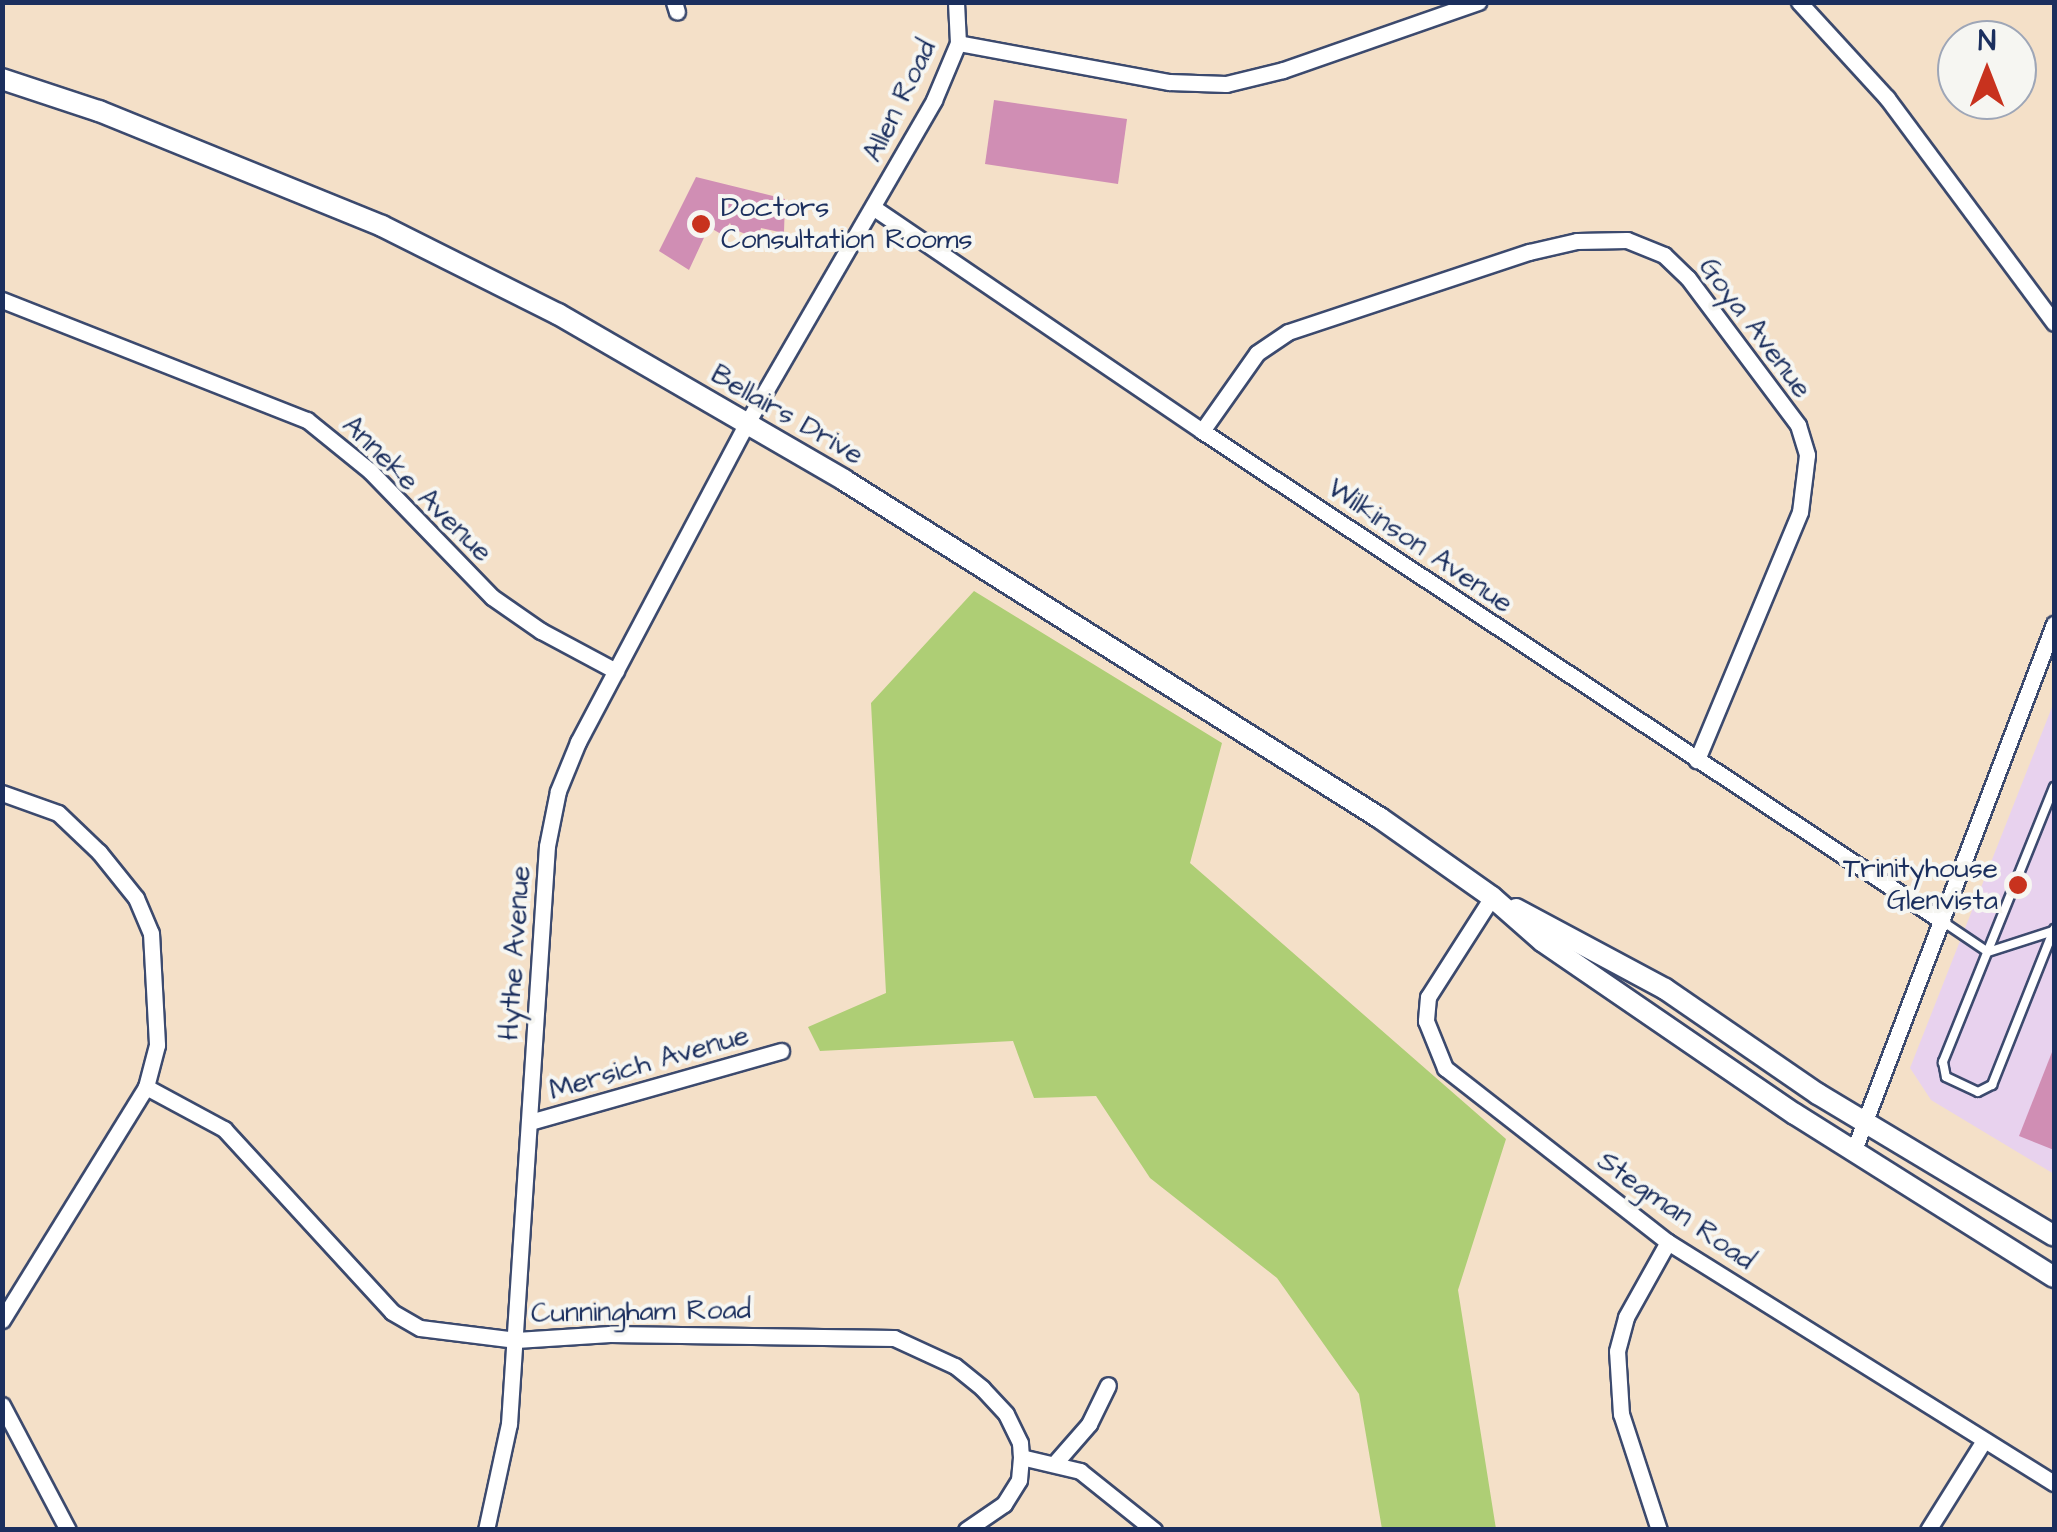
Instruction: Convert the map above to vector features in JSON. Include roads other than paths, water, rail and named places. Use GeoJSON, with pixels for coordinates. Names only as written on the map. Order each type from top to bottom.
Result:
{"type":"FeatureCollection","features":[{"type":"Feature","properties":{"kind":"street","name":"Allen Road"},"geometry":{"type":"LineString","coordinates":[[746,424],[934,100],[958,43],[956,2]]}},
{"type":"Feature","properties":{"kind":"street"},"geometry":{"type":"LineString","coordinates":[[958,43],[1169,82],[1226,84],[1283,70],[1478,2]]}},
{"type":"Feature","properties":{"kind":"street"},"geometry":{"type":"LineString","coordinates":[[1799,2],[1887,98],[2054,323]]}},
{"type":"Feature","properties":{"kind":"street","name":"Bellairs Drive"},"geometry":{"type":"LineString","coordinates":[[2,79],[99,111],[382,226],[558,314],[746,424],[1241,728],[1492,898]]}},
{"type":"Feature","properties":{"kind":"street","name":"Wilkinson Avenue"},"geometry":{"type":"LineString","coordinates":[[874,208],[1202,431],[1942,921]]}},
{"type":"Feature","properties":{"kind":"street","name":"Goya Avenue"},"geometry":{"type":"LineString","coordinates":[[1202,431],[1257,353],[1288,332],[1529,252],[1577,241],[1627,240],[1664,255],[1688,278],[1798,425],[1807,455],[1800,512],[1697,760]]}},
{"type":"Feature","properties":{"kind":"street","name":"Anneke Avenue"},"geometry":{"type":"LineString","coordinates":[[2,300],[307,420],[370,471],[492,596],[540,630],[616,671]]}},
{"type":"Feature","properties":{"kind":"street","name":"Hythe Avenue"},"geometry":{"type":"LineString","coordinates":[[486,1530],[501,1477],[516,1340],[549,829],[563,777],[746,424]]}},
{"type":"Feature","properties":{"kind":"street"},"geometry":{"type":"LineString","coordinates":[[1854,1150],[2051,642],[2054,624]]}},
{"type":"Feature","properties":{"kind":"street"},"geometry":{"type":"LineString","coordinates":[[2,793],[58,813],[99,852],[142,909],[153,949],[157,1045],[146,1087],[2,1320]]}},
{"type":"Feature","properties":{"kind":"street"},"geometry":{"type":"LineString","coordinates":[[1492,898],[1665,988],[1867,1122],[2054,1236]]}},
{"type":"Feature","properties":{"kind":"street"},"geometry":{"type":"LineString","coordinates":[[1492,898],[1542,941],[1854,1150],[2054,1276]]}},
{"type":"Feature","properties":{"kind":"street","name":"Stegman Road"},"geometry":{"type":"LineString","coordinates":[[1492,898],[1428,998],[1426,1021],[1436,1056],[1458,1082],[1668,1242],[2054,1483]]}},
{"type":"Feature","properties":{"kind":"street","name":"Mersich Avenue"},"geometry":{"type":"LineString","coordinates":[[530,1122],[781,1052]]}},
{"type":"Feature","properties":{"kind":"street","name":"Cunningham Road"},"geometry":{"type":"LineString","coordinates":[[146,1087],[224,1129],[392,1312],[420,1328],[516,1340],[610,1334],[894,1338],[955,1366],[982,1388],[1006,1414],[1020,1443],[1022,1458]]}},
{"type":"Feature","properties":{"kind":"street"},"geometry":{"type":"LineString","coordinates":[[1659,1530],[1621,1414],[1617,1351],[1626,1317],[1668,1242]]}},
{"type":"Feature","properties":{"kind":"street"},"geometry":{"type":"LineString","coordinates":[[1056,1463],[1089,1424],[1108,1385]]}},
{"type":"Feature","properties":{"kind":"street"},"geometry":{"type":"LineString","coordinates":[[2,1405],[68,1530]]}},
{"type":"Feature","properties":{"kind":"street"},"geometry":{"type":"LineString","coordinates":[[1928,1530],[1983,1442]]}},
{"type":"Feature","properties":{"kind":"street"},"geometry":{"type":"LineString","coordinates":[[966,1530],[1004,1504],[1019,1480],[1022,1458],[1080,1471],[1154,1530]]}},
{"type":"Feature","properties":{"kind":"lane"},"geometry":{"type":"LineString","coordinates":[[2054,787],[1943,1062],[1946,1077],[1978,1092],[1992,1085],[2054,930]]}},
{"type":"Feature","properties":{"kind":"lane"},"geometry":{"type":"LineString","coordinates":[[1942,921],[1988,952]]}},
{"type":"Feature","properties":{"kind":"lane"},"geometry":{"type":"LineString","coordinates":[[1988,952],[2054,930]]}},
{"type":"Feature","properties":{"kind":"place","name":"Doctors Consultation Rooms"},"geometry":{"type":"Point","coordinates":[701,224]}},
{"type":"Feature","properties":{"kind":"place","name":"Trinityhouse Glenvista"},"geometry":{"type":"Point","coordinates":[2018,885]}}]}
